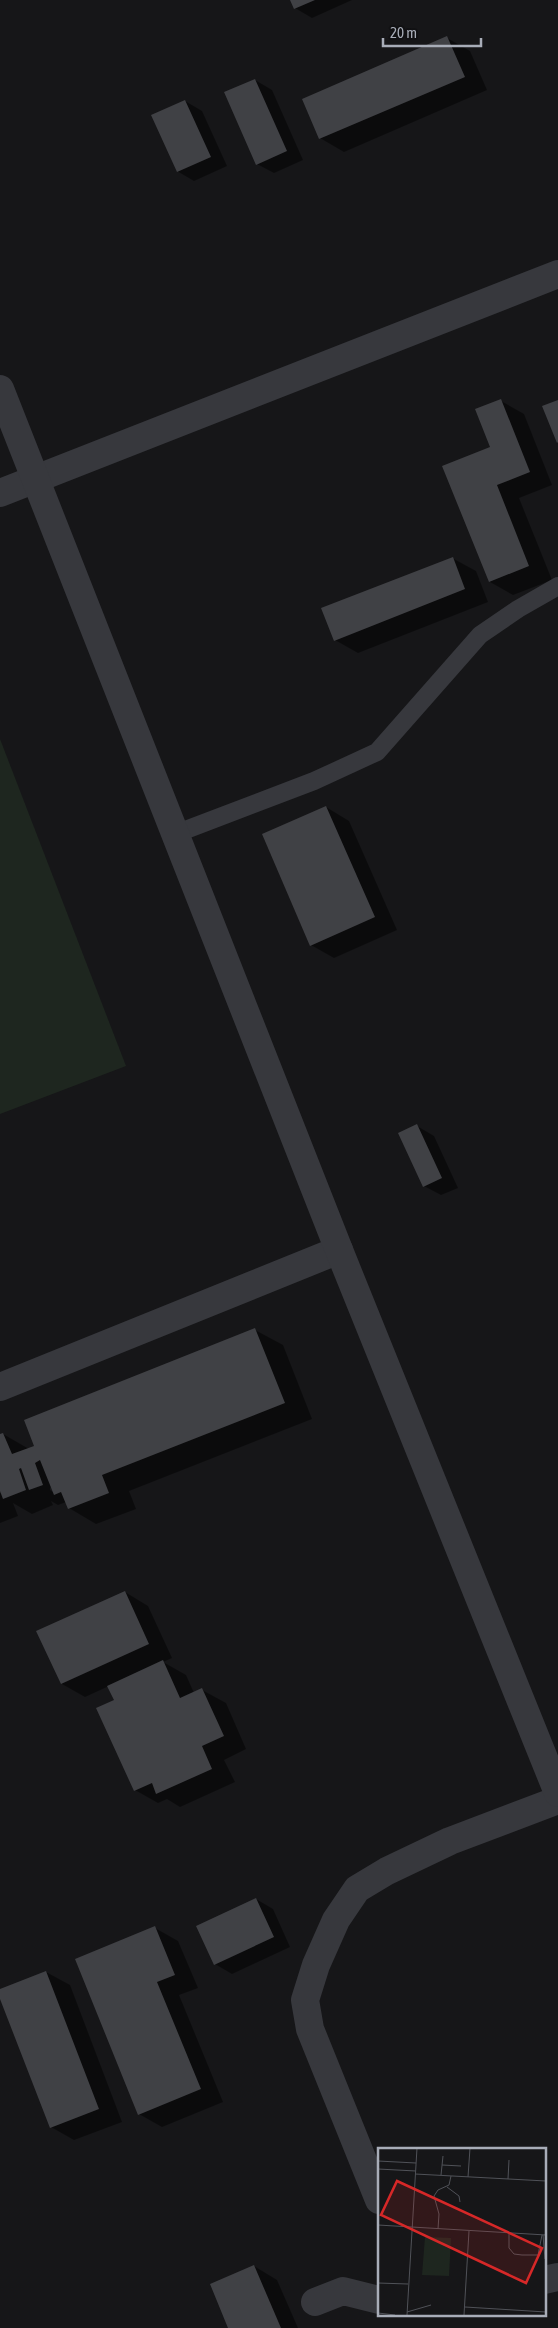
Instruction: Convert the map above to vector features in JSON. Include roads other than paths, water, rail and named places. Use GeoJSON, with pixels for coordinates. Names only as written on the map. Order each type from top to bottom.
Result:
{"type":"FeatureCollection","features":[{"type":"Feature","properties":{"kind":"street"},"geometry":{"type":"LineString","coordinates":[[0,493],[558,274]]}},
{"type":"Feature","properties":{"kind":"street"},"geometry":{"type":"LineString","coordinates":[[0,390],[339,1250],[558,1793]]}},
{"type":"Feature","properties":{"kind":"street"},"geometry":{"type":"LineString","coordinates":[[0,1388],[339,1250]]}},
{"type":"Feature","properties":{"kind":"street"},"geometry":{"type":"LineString","coordinates":[[378,2198],[310,2030],[305,2000],[336,1920],[357,1889],[386,1871],[450,1841],[558,1800]]}},
{"type":"Feature","properties":{"kind":"street"},"geometry":{"type":"LineString","coordinates":[[315,2302],[344,2292],[378,2300]]}},
{"type":"Feature","properties":{"kind":"lane"},"geometry":{"type":"LineString","coordinates":[[175,834],[314,781],[377,752],[394,735],[452,665],[480,635],[518,608],[558,586]]}}]}
